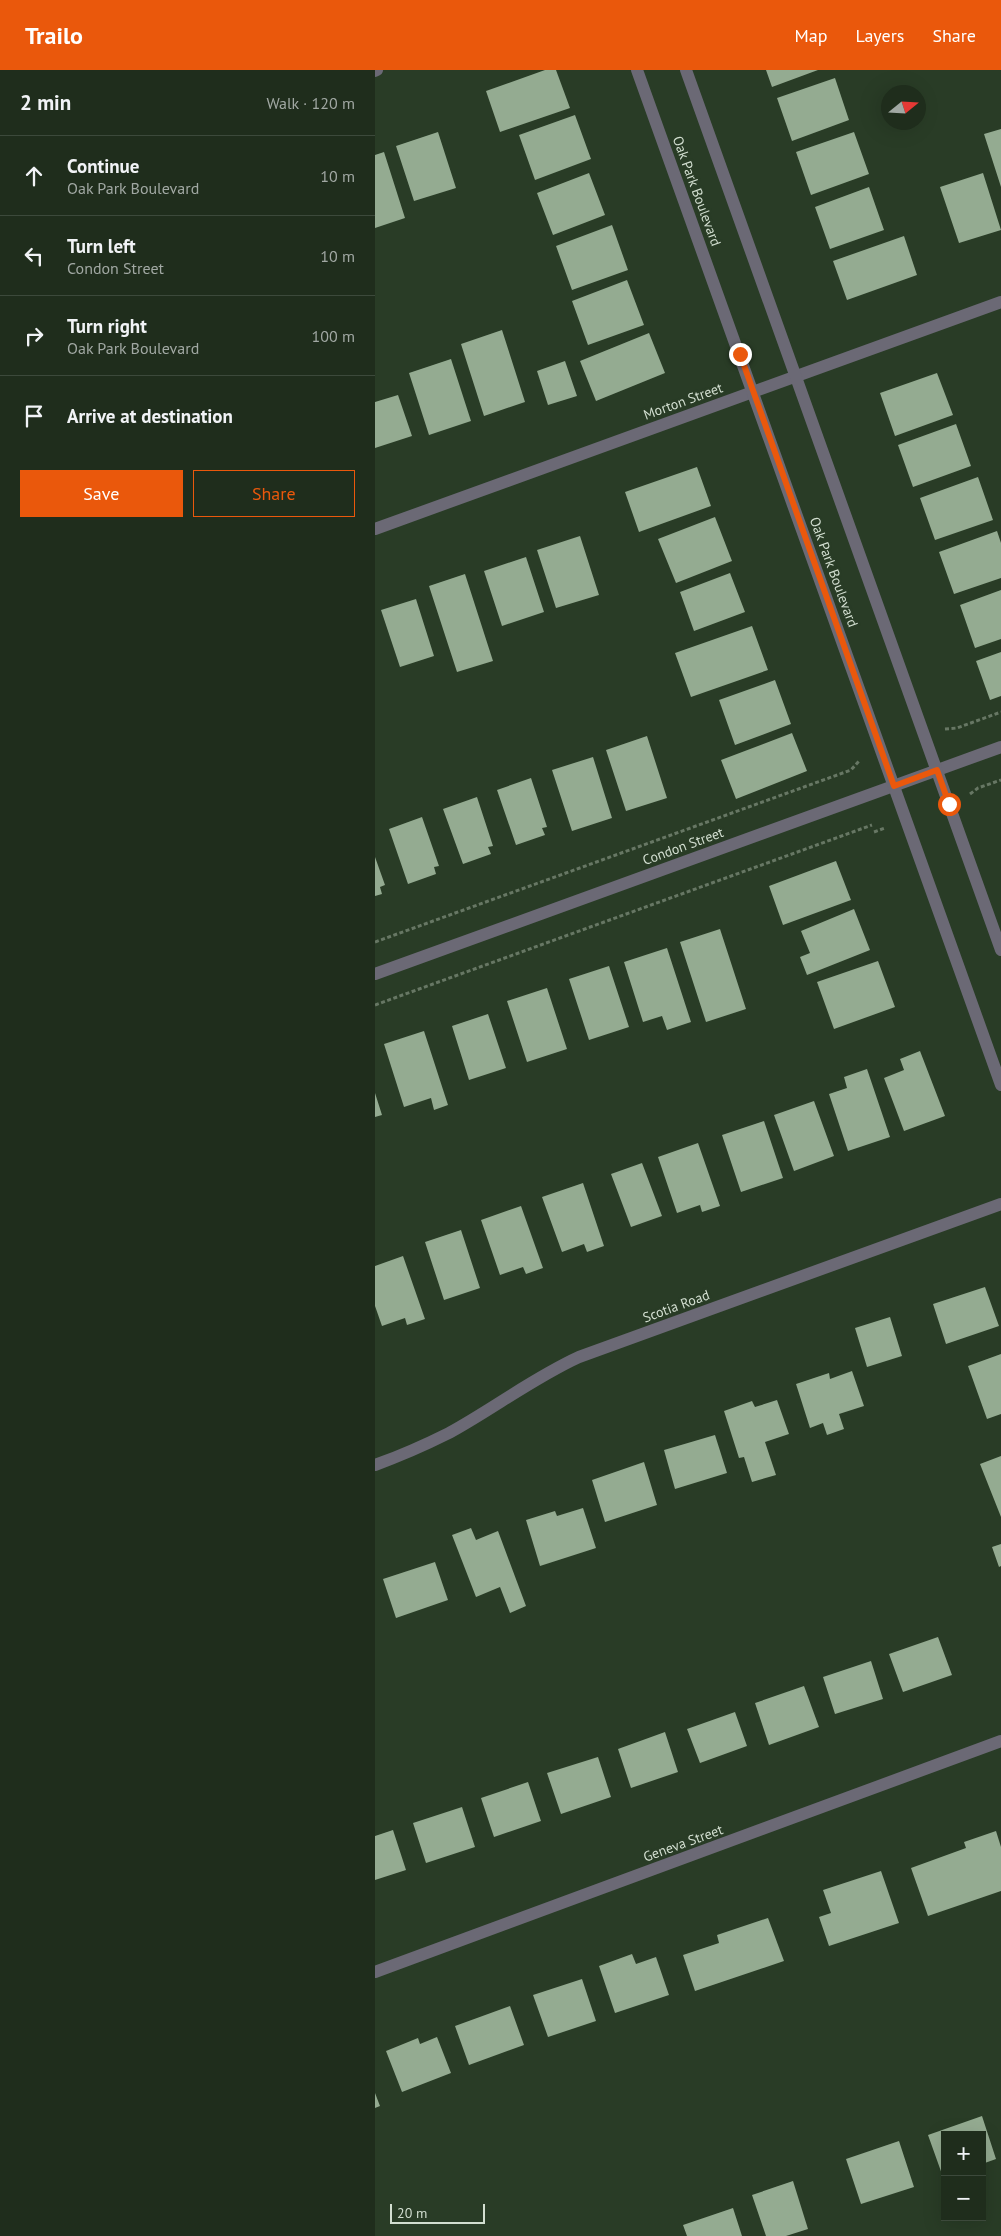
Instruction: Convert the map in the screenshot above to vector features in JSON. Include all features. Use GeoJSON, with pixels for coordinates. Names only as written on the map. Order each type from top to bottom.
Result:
{"type":"FeatureCollection","features":[{"type":"Feature","properties":{"kind":"street","name":"Oak Park Boulevard"},"geometry":{"type":"LineString","coordinates":[[637,70],[1001,1085]]}},
{"type":"Feature","properties":{"kind":"street"},"geometry":{"type":"LineString","coordinates":[[686,70],[1001,950]]}},
{"type":"Feature","properties":{"kind":"street","name":"Morton Street"},"geometry":{"type":"LineString","coordinates":[[375,529],[1001,302]]}},
{"type":"Feature","properties":{"kind":"street","name":"Condon Street"},"geometry":{"type":"LineString","coordinates":[[375,974],[1001,747]]}},
{"type":"Feature","properties":{"kind":"street","name":"Scotia Road"},"geometry":{"type":"LineString","coordinates":[[375,1465],[416,1449],[451,1432],[538,1378],[579,1357],[1001,1204]]}},
{"type":"Feature","properties":{"kind":"street","name":"Geneva Street"},"geometry":{"type":"LineString","coordinates":[[375,1972],[1001,1741]]}},
{"type":"Feature","properties":{"kind":"path"},"geometry":{"type":"LineString","coordinates":[[942,730],[957,728],[1001,712]]}},
{"type":"Feature","properties":{"kind":"path"},"geometry":{"type":"LineString","coordinates":[[375,942],[851,770],[863,758]]}},
{"type":"Feature","properties":{"kind":"path"},"geometry":{"type":"LineString","coordinates":[[964,799],[978,788],[1001,780]]}},
{"type":"Feature","properties":{"kind":"path"},"geometry":{"type":"LineString","coordinates":[[375,1005],[871,825]]}},
{"type":"Feature","properties":{"kind":"path"},"geometry":{"type":"LineString","coordinates":[[874,832],[891,826]]}},
{"type":"Feature","properties":{"kind":"building"},"geometry":{"type":"Polygon","coordinates":[[[545,70],[556,70],[570,108],[500,132],[486,91],[545,70]]]}},
{"type":"Feature","properties":{"kind":"building"},"geometry":{"type":"Polygon","coordinates":[[[766,70],[818,70],[772,87],[766,70]]]}},
{"type":"Feature","properties":{"kind":"building"},"geometry":{"type":"Polygon","coordinates":[[[835,78],[849,120],[792,141],[777,98],[835,78]]]}},
{"type":"Feature","properties":{"kind":"building"},"geometry":{"type":"Polygon","coordinates":[[[575,115],[591,159],[535,180],[519,135],[575,115]]]}},
{"type":"Feature","properties":{"kind":"building"},"geometry":{"type":"Polygon","coordinates":[[[1001,129],[1001,187],[984,134],[1001,129]]]}},
{"type":"Feature","properties":{"kind":"building"},"geometry":{"type":"Polygon","coordinates":[[[438,132],[456,188],[414,201],[396,146],[438,132]]]}},
{"type":"Feature","properties":{"kind":"building"},"geometry":{"type":"Polygon","coordinates":[[[854,132],[869,174],[811,195],[796,152],[854,132]]]}},
{"type":"Feature","properties":{"kind":"building"},"geometry":{"type":"Polygon","coordinates":[[[384,152],[405,218],[375,228],[375,155],[384,152]]]}},
{"type":"Feature","properties":{"kind":"building"},"geometry":{"type":"Polygon","coordinates":[[[589,173],[605,215],[553,235],[537,193],[589,173]]]}},
{"type":"Feature","properties":{"kind":"building"},"geometry":{"type":"Polygon","coordinates":[[[983,173],[1001,230],[959,243],[940,187],[983,173]]]}},
{"type":"Feature","properties":{"kind":"building"},"geometry":{"type":"Polygon","coordinates":[[[869,187],[884,230],[830,249],[815,207],[869,187]]]}},
{"type":"Feature","properties":{"kind":"building"},"geometry":{"type":"Polygon","coordinates":[[[612,225],[628,270],[572,290],[556,246],[612,225]]]}},
{"type":"Feature","properties":{"kind":"building"},"geometry":{"type":"Polygon","coordinates":[[[904,236],[917,275],[847,300],[833,261],[904,236]]]}},
{"type":"Feature","properties":{"kind":"building"},"geometry":{"type":"Polygon","coordinates":[[[627,280],[644,325],[588,345],[572,301],[627,280]]]}},
{"type":"Feature","properties":{"kind":"building"},"geometry":{"type":"Polygon","coordinates":[[[502,330],[525,402],[484,416],[461,344],[502,330]]]}},
{"type":"Feature","properties":{"kind":"building"},"geometry":{"type":"Polygon","coordinates":[[[649,333],[665,373],[596,401],[580,361],[649,333]]]}},
{"type":"Feature","properties":{"kind":"building"},"geometry":{"type":"Polygon","coordinates":[[[451,359],[471,421],[429,435],[409,373],[451,359]]]}},
{"type":"Feature","properties":{"kind":"building"},"geometry":{"type":"Polygon","coordinates":[[[565,361],[577,396],[548,405],[537,371],[565,361]]]}},
{"type":"Feature","properties":{"kind":"building"},"geometry":{"type":"Polygon","coordinates":[[[937,373],[953,415],[895,436],[880,393],[937,373]]]}},
{"type":"Feature","properties":{"kind":"building"},"geometry":{"type":"Polygon","coordinates":[[[398,395],[412,436],[375,448],[375,402],[398,395]]]}},
{"type":"Feature","properties":{"kind":"building"},"geometry":{"type":"Polygon","coordinates":[[[956,424],[971,466],[913,487],[898,445],[956,424]]]}},
{"type":"Feature","properties":{"kind":"building"},"geometry":{"type":"Polygon","coordinates":[[[697,467],[711,506],[639,532],[625,492],[697,467]]]}},
{"type":"Feature","properties":{"kind":"building"},"geometry":{"type":"Polygon","coordinates":[[[978,477],[993,520],[935,540],[920,498],[978,477]]]}},
{"type":"Feature","properties":{"kind":"building"},"geometry":{"type":"Polygon","coordinates":[[[715,517],[732,561],[676,583],[658,539],[715,517]]]}},
{"type":"Feature","properties":{"kind":"building"},"geometry":{"type":"Polygon","coordinates":[[[997,531],[1001,543],[1001,578],[954,594],[939,552],[997,531]]]}},
{"type":"Feature","properties":{"kind":"building"},"geometry":{"type":"Polygon","coordinates":[[[580,536],[599,595],[556,608],[537,550],[580,536]]]}},
{"type":"Feature","properties":{"kind":"building"},"geometry":{"type":"Polygon","coordinates":[[[526,557],[544,612],[502,626],[484,571],[526,557]]]}},
{"type":"Feature","properties":{"kind":"building"},"geometry":{"type":"Polygon","coordinates":[[[730,573],[745,612],[694,631],[680,592],[730,573]]]}},
{"type":"Feature","properties":{"kind":"building"},"geometry":{"type":"Polygon","coordinates":[[[465,574],[493,661],[457,672],[429,586],[465,574]]]}},
{"type":"Feature","properties":{"kind":"building"},"geometry":{"type":"Polygon","coordinates":[[[1001,590],[1001,639],[975,648],[960,605],[1001,590]]]}},
{"type":"Feature","properties":{"kind":"building"},"geometry":{"type":"Polygon","coordinates":[[[416,599],[434,656],[400,667],[381,610],[416,599]]]}},
{"type":"Feature","properties":{"kind":"building"},"geometry":{"type":"Polygon","coordinates":[[[752,626],[768,670],[691,697],[675,653],[752,626]]]}},
{"type":"Feature","properties":{"kind":"building"},"geometry":{"type":"Polygon","coordinates":[[[1001,652],[1001,696],[990,700],[976,661],[1001,652]]]}},
{"type":"Feature","properties":{"kind":"building"},"geometry":{"type":"Polygon","coordinates":[[[775,680],[791,724],[735,745],[719,700],[775,680]]]}},
{"type":"Feature","properties":{"kind":"building"},"geometry":{"type":"Polygon","coordinates":[[[792,733],[807,771],[736,799],[721,760],[792,733]]]}},
{"type":"Feature","properties":{"kind":"building"},"geometry":{"type":"Polygon","coordinates":[[[647,736],[667,798],[626,811],[606,750],[647,736]]]}},
{"type":"Feature","properties":{"kind":"building"},"geometry":{"type":"Polygon","coordinates":[[[593,757],[612,818],[572,831],[552,770],[593,757]]]}},
{"type":"Feature","properties":{"kind":"building"},"geometry":{"type":"Polygon","coordinates":[[[531,778],[547,827],[542,828],[545,835],[516,845],[497,790],[531,778]]]}},
{"type":"Feature","properties":{"kind":"building"},"geometry":{"type":"Polygon","coordinates":[[[477,797],[493,846],[488,847],[491,854],[463,864],[443,809],[477,797]]]}},
{"type":"Feature","properties":{"kind":"building"},"geometry":{"type":"Polygon","coordinates":[[[422,817],[439,866],[434,867],[436,874],[408,884],[389,829],[422,817]]]}},
{"type":"Feature","properties":{"kind":"building"},"geometry":{"type":"Polygon","coordinates":[[[375,857],[385,885],[380,887],[382,894],[375,896],[375,857]]]}},
{"type":"Feature","properties":{"kind":"building"},"geometry":{"type":"Polygon","coordinates":[[[836,861],[851,900],[783,925],[769,886],[836,861]]]}},
{"type":"Feature","properties":{"kind":"building"},"geometry":{"type":"Polygon","coordinates":[[[854,909],[870,950],[807,975],[800,957],[810,953],[801,931],[854,909]]]}},
{"type":"Feature","properties":{"kind":"building"},"geometry":{"type":"Polygon","coordinates":[[[720,929],[746,1009],[706,1022],[680,942],[720,929]]]}},
{"type":"Feature","properties":{"kind":"building"},"geometry":{"type":"Polygon","coordinates":[[[667,948],[691,1022],[667,1030],[662,1016],[643,1022],[624,962],[667,948]]]}},
{"type":"Feature","properties":{"kind":"building"},"geometry":{"type":"Polygon","coordinates":[[[878,961],[895,1007],[834,1029],[817,982],[878,961]]]}},
{"type":"Feature","properties":{"kind":"building"},"geometry":{"type":"Polygon","coordinates":[[[609,966],[629,1027],[589,1040],[569,979],[609,966]]]}},
{"type":"Feature","properties":{"kind":"building"},"geometry":{"type":"Polygon","coordinates":[[[547,988],[567,1049],[527,1062],[507,1001],[547,988]]]}},
{"type":"Feature","properties":{"kind":"building"},"geometry":{"type":"Polygon","coordinates":[[[488,1014],[506,1068],[469,1080],[452,1026],[488,1014]]]}},
{"type":"Feature","properties":{"kind":"building"},"geometry":{"type":"Polygon","coordinates":[[[424,1031],[448,1105],[434,1110],[431,1098],[404,1107],[384,1044],[424,1031]]]}},
{"type":"Feature","properties":{"kind":"building"},"geometry":{"type":"Polygon","coordinates":[[[920,1051],[945,1116],[904,1131],[884,1078],[904,1070],[900,1059],[920,1051]]]}},
{"type":"Feature","properties":{"kind":"building"},"geometry":{"type":"Polygon","coordinates":[[[867,1069],[890,1137],[848,1151],[829,1094],[847,1088],[844,1077],[867,1069]]]}},
{"type":"Feature","properties":{"kind":"building"},"geometry":{"type":"Polygon","coordinates":[[[375,1093],[382,1115],[375,1117],[375,1093]]]}},
{"type":"Feature","properties":{"kind":"building"},"geometry":{"type":"Polygon","coordinates":[[[814,1101],[834,1156],[794,1171],[774,1115],[814,1101]]]}},
{"type":"Feature","properties":{"kind":"building"},"geometry":{"type":"Polygon","coordinates":[[[764,1121],[783,1178],[741,1192],[722,1135],[764,1121]]]}},
{"type":"Feature","properties":{"kind":"building"},"geometry":{"type":"Polygon","coordinates":[[[698,1143],[720,1206],[702,1212],[700,1205],[677,1213],[658,1157],[698,1143]]]}},
{"type":"Feature","properties":{"kind":"building"},"geometry":{"type":"Polygon","coordinates":[[[642,1163],[662,1216],[631,1227],[611,1174],[642,1163]]]}},
{"type":"Feature","properties":{"kind":"building"},"geometry":{"type":"Polygon","coordinates":[[[583,1183],[604,1246],[587,1252],[584,1244],[562,1252],[542,1197],[583,1183]]]}},
{"type":"Feature","properties":{"kind":"building"},"geometry":{"type":"Polygon","coordinates":[[[521,1206],[543,1268],[526,1274],[523,1267],[500,1275],[481,1220],[521,1206]]]}},
{"type":"Feature","properties":{"kind":"building"},"geometry":{"type":"Polygon","coordinates":[[[461,1230],[480,1288],[444,1300],[425,1242],[461,1230]]]}},
{"type":"Feature","properties":{"kind":"building"},"geometry":{"type":"Polygon","coordinates":[[[403,1256],[425,1319],[407,1325],[405,1318],[382,1326],[375,1306],[375,1266],[403,1256]]]}},
{"type":"Feature","properties":{"kind":"building"},"geometry":{"type":"Polygon","coordinates":[[[985,1287],[999,1326],[946,1344],[933,1304],[985,1287]]]}},
{"type":"Feature","properties":{"kind":"building"},"geometry":{"type":"Polygon","coordinates":[[[890,1317],[902,1356],[867,1367],[855,1328],[890,1317]]]}},
{"type":"Feature","properties":{"kind":"building"},"geometry":{"type":"Polygon","coordinates":[[[1001,1354],[1001,1414],[987,1419],[968,1366],[1001,1354]]]}},
{"type":"Feature","properties":{"kind":"building"},"geometry":{"type":"Polygon","coordinates":[[[852,1371],[864,1406],[839,1414],[844,1429],[827,1435],[823,1423],[810,1428],[796,1384],[829,1373],[830,1379],[852,1371]]]}},
{"type":"Feature","properties":{"kind":"building"},"geometry":{"type":"Polygon","coordinates":[[[777,1400],[789,1434],[765,1442],[776,1475],[752,1482],[744,1457],[739,1458],[724,1411],[752,1401],[755,1407],[777,1400]]]}},
{"type":"Feature","properties":{"kind":"building"},"geometry":{"type":"Polygon","coordinates":[[[715,1435],[727,1473],[675,1489],[664,1450],[715,1435]]]}},
{"type":"Feature","properties":{"kind":"building"},"geometry":{"type":"Polygon","coordinates":[[[1001,1456],[1001,1517],[980,1464],[1001,1456]]]}},
{"type":"Feature","properties":{"kind":"building"},"geometry":{"type":"Polygon","coordinates":[[[644,1462],[657,1505],[605,1522],[592,1480],[644,1462]]]}},
{"type":"Feature","properties":{"kind":"building"},"geometry":{"type":"Polygon","coordinates":[[[583,1508],[596,1548],[540,1566],[526,1520],[555,1511],[557,1516],[583,1508]]]}},
{"type":"Feature","properties":{"kind":"building"},"geometry":{"type":"Polygon","coordinates":[[[471,1528],[476,1540],[498,1531],[526,1606],[510,1613],[500,1587],[476,1597],[452,1535],[471,1528]]]}},
{"type":"Feature","properties":{"kind":"building"},"geometry":{"type":"Polygon","coordinates":[[[1001,1544],[1001,1566],[999,1567],[992,1547],[1001,1544]]]}},
{"type":"Feature","properties":{"kind":"building"},"geometry":{"type":"Polygon","coordinates":[[[435,1562],[448,1600],[396,1618],[383,1579],[435,1562]]]}},
{"type":"Feature","properties":{"kind":"building"},"geometry":{"type":"Polygon","coordinates":[[[938,1637],[952,1675],[903,1692],[889,1654],[938,1637]]]}},
{"type":"Feature","properties":{"kind":"building"},"geometry":{"type":"Polygon","coordinates":[[[871,1661],[883,1699],[835,1714],[823,1677],[871,1661]]]}},
{"type":"Feature","properties":{"kind":"building"},"geometry":{"type":"Polygon","coordinates":[[[804,1686],[819,1727],[769,1745],[755,1703],[804,1686]]]}},
{"type":"Feature","properties":{"kind":"building"},"geometry":{"type":"Polygon","coordinates":[[[735,1712],[747,1746],[700,1763],[687,1729],[735,1712]]]}},
{"type":"Feature","properties":{"kind":"building"},"geometry":{"type":"Polygon","coordinates":[[[665,1732],[678,1772],[631,1788],[618,1749],[665,1732]]]}},
{"type":"Feature","properties":{"kind":"building"},"geometry":{"type":"Polygon","coordinates":[[[598,1757],[611,1797],[561,1814],[547,1773],[598,1757]]]}},
{"type":"Feature","properties":{"kind":"building"},"geometry":{"type":"Polygon","coordinates":[[[528,1782],[541,1821],[494,1837],[481,1798],[528,1782]]]}},
{"type":"Feature","properties":{"kind":"building"},"geometry":{"type":"Polygon","coordinates":[[[462,1807],[475,1847],[426,1863],[413,1823],[462,1807]]]}},
{"type":"Feature","properties":{"kind":"building"},"geometry":{"type":"Polygon","coordinates":[[[393,1830],[406,1870],[375,1880],[375,1836],[393,1830]]]}},
{"type":"Feature","properties":{"kind":"building"},"geometry":{"type":"Polygon","coordinates":[[[996,1831],[1001,1847],[1001,1891],[928,1916],[911,1868],[966,1848],[964,1842],[996,1831]]]}},
{"type":"Feature","properties":{"kind":"building"},"geometry":{"type":"Polygon","coordinates":[[[881,1871],[899,1923],[829,1946],[819,1917],[831,1913],[823,1890],[881,1871]]]}},
{"type":"Feature","properties":{"kind":"building"},"geometry":{"type":"Polygon","coordinates":[[[768,1918],[784,1961],[695,1991],[683,1955],[719,1943],[717,1935],[768,1918]]]}},
{"type":"Feature","properties":{"kind":"building"},"geometry":{"type":"Polygon","coordinates":[[[632,1954],[636,1964],[656,1957],[669,1995],[615,2013],[599,1966],[632,1954]]]}},
{"type":"Feature","properties":{"kind":"building"},"geometry":{"type":"Polygon","coordinates":[[[582,1979],[596,2021],[548,2037],[533,1995],[582,1979]]]}},
{"type":"Feature","properties":{"kind":"building"},"geometry":{"type":"Polygon","coordinates":[[[510,2006],[524,2045],[469,2065],[455,2026],[510,2006]]]}},
{"type":"Feature","properties":{"kind":"building"},"geometry":{"type":"Polygon","coordinates":[[[437,2037],[451,2073],[402,2092],[386,2051],[418,2038],[420,2044],[437,2037]]]}},
{"type":"Feature","properties":{"kind":"building"},"geometry":{"type":"Polygon","coordinates":[[[375,2093],[380,2106],[375,2108],[375,2093]]]}},
{"type":"Feature","properties":{"kind":"building"},"geometry":{"type":"Polygon","coordinates":[[[982,2116],[996,2159],[986,2163],[986,2131],[941,2131],[941,2171],[928,2135],[982,2116]]]}},
{"type":"Feature","properties":{"kind":"building"},"geometry":{"type":"Polygon","coordinates":[[[899,2141],[914,2187],[861,2204],[846,2159],[899,2141]]]}},
{"type":"Feature","properties":{"kind":"building"},"geometry":{"type":"Polygon","coordinates":[[[793,2181],[808,2229],[786,2236],[766,2236],[752,2195],[793,2181]]]}},
{"type":"Feature","properties":{"kind":"building"},"geometry":{"type":"Polygon","coordinates":[[[733,2208],[742,2236],[687,2236],[683,2225],[733,2208]]]}},
{"type":"Feature","properties":{"kind":"route"},"geometry":{"type":"LineString","coordinates":[[740,354],[894,786],[937,770],[949,804]]}}]}
